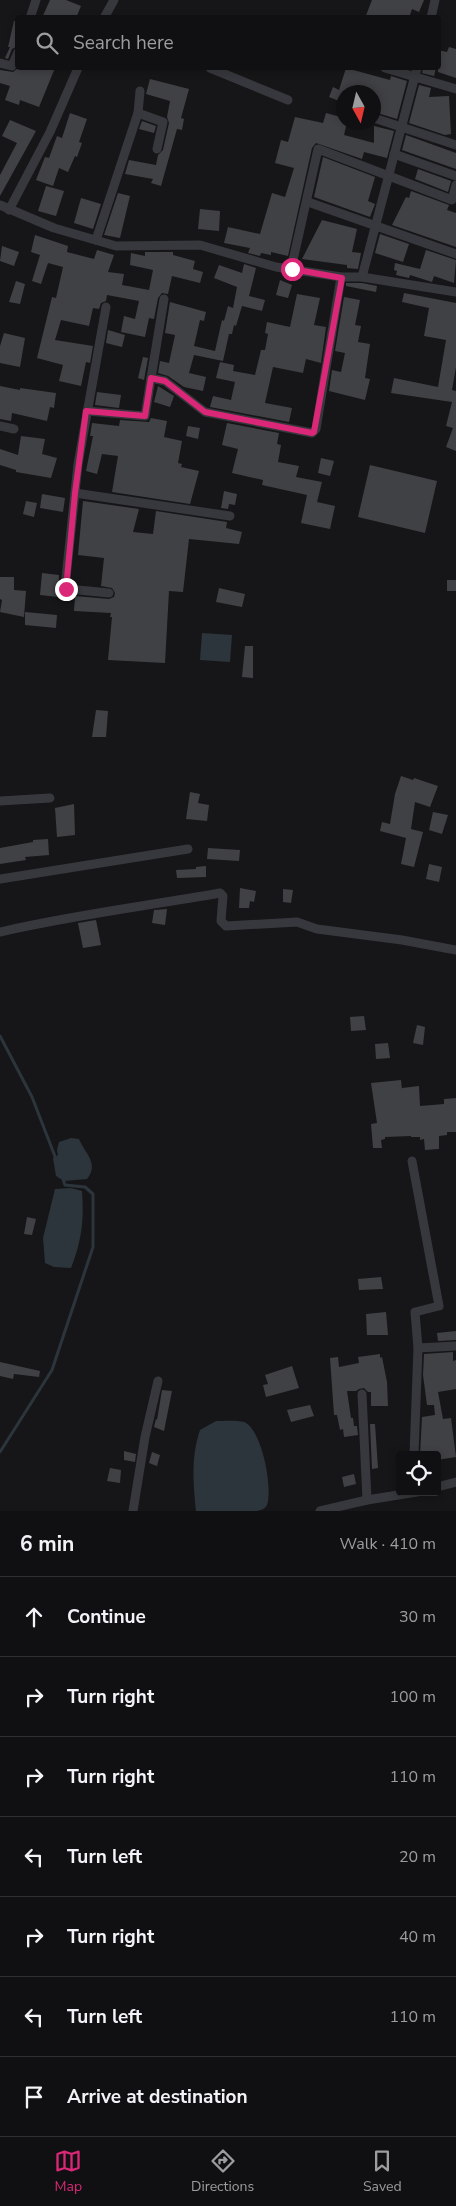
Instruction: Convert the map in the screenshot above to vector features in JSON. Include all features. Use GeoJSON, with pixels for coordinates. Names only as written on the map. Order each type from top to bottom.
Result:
{"type":"FeatureCollection","features":[{"type":"Feature","properties":{"kind":"street"},"geometry":{"type":"LineString","coordinates":[[31,15],[36,0]]}},
{"type":"Feature","properties":{"kind":"street"},"geometry":{"type":"LineString","coordinates":[[106,15],[114,0]]}},
{"type":"Feature","properties":{"kind":"street"},"geometry":{"type":"LineString","coordinates":[[432,15],[435,0]]}},
{"type":"Feature","properties":{"kind":"street"},"geometry":{"type":"LineString","coordinates":[[0,63],[12,66],[15,59]]}},
{"type":"Feature","properties":{"kind":"street"},"geometry":{"type":"LineString","coordinates":[[9,210],[50,132],[77,70]]}},
{"type":"Feature","properties":{"kind":"street"},"geometry":{"type":"LineString","coordinates":[[215,70],[288,100]]}},
{"type":"Feature","properties":{"kind":"street"},"geometry":{"type":"LineString","coordinates":[[391,70],[456,89]]}},
{"type":"Feature","properties":{"kind":"street"},"geometry":{"type":"LineString","coordinates":[[362,277],[416,70]]}},
{"type":"Feature","properties":{"kind":"street"},"geometry":{"type":"LineString","coordinates":[[96,240],[138,113],[140,92]]}},
{"type":"Feature","properties":{"kind":"street"},"geometry":{"type":"LineString","coordinates":[[138,113],[163,122],[157,148]]}},
{"type":"Feature","properties":{"kind":"street"},"geometry":{"type":"LineString","coordinates":[[381,120],[456,145]]}},
{"type":"Feature","properties":{"kind":"street"},"geometry":{"type":"LineString","coordinates":[[292,269],[318,150],[452,200],[456,186]]}},
{"type":"Feature","properties":{"kind":"street"},"geometry":{"type":"LineString","coordinates":[[394,154],[456,176]]}},
{"type":"Feature","properties":{"kind":"street"},"geometry":{"type":"LineString","coordinates":[[308,202],[456,254]]}},
{"type":"Feature","properties":{"kind":"street"},"geometry":{"type":"LineString","coordinates":[[0,205],[54,228],[116,246],[200,246],[276,267],[342,278],[362,277],[456,292]]}},
{"type":"Feature","properties":{"kind":"street"},"geometry":{"type":"LineString","coordinates":[[151,378],[165,381],[205,412],[314,432],[342,278]]}},
{"type":"Feature","properties":{"kind":"street"},"geometry":{"type":"LineString","coordinates":[[86,411],[145,416],[164,299]]}},
{"type":"Feature","properties":{"kind":"street"},"geometry":{"type":"LineString","coordinates":[[106,308],[86,411],[65,587],[68,589],[109,592]]}},
{"type":"Feature","properties":{"kind":"street"},"geometry":{"type":"LineString","coordinates":[[0,426],[14,429]]}},
{"type":"Feature","properties":{"kind":"street"},"geometry":{"type":"LineString","coordinates":[[75,493],[230,516]]}},
{"type":"Feature","properties":{"kind":"street"},"geometry":{"type":"LineString","coordinates":[[0,801],[50,798]]}},
{"type":"Feature","properties":{"kind":"street"},"geometry":{"type":"LineString","coordinates":[[0,879],[188,849]]}},
{"type":"Feature","properties":{"kind":"street"},"geometry":{"type":"LineString","coordinates":[[0,932],[51,920],[115,912],[220,893],[223,896],[221,921],[226,926],[296,922],[317,929],[402,940],[456,950]]}},
{"type":"Feature","properties":{"kind":"street"},"geometry":{"type":"LineString","coordinates":[[412,1161],[439,1306],[414,1312],[418,1348],[414,1451]]}},
{"type":"Feature","properties":{"kind":"street"},"geometry":{"type":"LineString","coordinates":[[418,1348],[456,1346]]}},
{"type":"Feature","properties":{"kind":"street"},"geometry":{"type":"LineString","coordinates":[[133,1511],[145,1437],[158,1381]]}},
{"type":"Feature","properties":{"kind":"street"},"geometry":{"type":"LineString","coordinates":[[362,1394],[367,1500]]}},
{"type":"Feature","properties":{"kind":"street"},"geometry":{"type":"LineString","coordinates":[[441,1486],[456,1482]]}},
{"type":"Feature","properties":{"kind":"street"},"geometry":{"type":"LineString","coordinates":[[320,1511],[396,1495]]}},
{"type":"Feature","properties":{"kind":"shaded area"},"geometry":{"type":"Polygon","coordinates":[[[202,633],[232,635],[230,662],[200,660],[202,633]]]}},
{"type":"Feature","properties":{"kind":"shaded area"},"geometry":{"type":"Polygon","coordinates":[[[71,1138],[79,1139],[92,1163],[91,1174],[87,1179],[64,1181],[56,1176],[53,1158],[58,1155],[59,1142],[71,1138]]]}},
{"type":"Feature","properties":{"kind":"shaded area"},"geometry":{"type":"Polygon","coordinates":[[[71,1188],[82,1191],[83,1212],[80,1239],[71,1268],[54,1267],[45,1263],[43,1238],[55,1189],[71,1188]]]}},
{"type":"Feature","properties":{"kind":"shaded area"},"geometry":{"type":"Polygon","coordinates":[[[216,1421],[244,1422],[256,1436],[261,1447],[267,1473],[268,1497],[267,1505],[263,1509],[257,1511],[196,1511],[194,1470],[197,1440],[200,1430],[216,1421]]]}},
{"type":"Feature","properties":{"kind":"building"},"geometry":{"type":"Polygon","coordinates":[[[50,0],[66,0],[81,6],[77,15],[43,15],[50,0]]]}},
{"type":"Feature","properties":{"kind":"building"},"geometry":{"type":"Polygon","coordinates":[[[372,0],[424,0],[419,12],[412,9],[410,15],[366,15],[372,0]]]}},
{"type":"Feature","properties":{"kind":"building"},"geometry":{"type":"Polygon","coordinates":[[[15,21],[15,48],[12,49],[8,59],[5,58],[10,47],[8,47],[15,21]]]}},
{"type":"Feature","properties":{"kind":"building"},"geometry":{"type":"Polygon","coordinates":[[[449,47],[456,49],[456,78],[438,72],[438,70],[441,70],[441,51],[447,52],[449,47]]]}},
{"type":"Feature","properties":{"kind":"building"},"geometry":{"type":"Polygon","coordinates":[[[0,70],[13,72],[16,70],[54,70],[39,107],[20,100],[19,105],[5,100],[10,86],[0,83],[0,70]]]}},
{"type":"Feature","properties":{"kind":"building"},"geometry":{"type":"Polygon","coordinates":[[[345,70],[353,70],[390,80],[391,76],[407,81],[397,119],[381,114],[381,85],[341,85],[345,70]]]}},
{"type":"Feature","properties":{"kind":"building"},"geometry":{"type":"Polygon","coordinates":[[[423,70],[436,70],[434,76],[422,73],[423,70]]]}},
{"type":"Feature","properties":{"kind":"building"},"geometry":{"type":"Polygon","coordinates":[[[150,79],[189,89],[181,118],[184,119],[182,130],[177,129],[161,186],[151,183],[153,179],[125,174],[129,160],[156,165],[158,155],[163,150],[169,123],[167,117],[170,101],[146,94],[150,79]]]}},
{"type":"Feature","properties":{"kind":"building"},"geometry":{"type":"Polygon","coordinates":[[[419,85],[431,88],[429,97],[449,96],[451,134],[445,135],[409,123],[419,85]]]}},
{"type":"Feature","properties":{"kind":"building"},"geometry":{"type":"Polygon","coordinates":[[[333,87],[336,88],[336,100],[329,97],[333,87]]]}},
{"type":"Feature","properties":{"kind":"building"},"geometry":{"type":"Polygon","coordinates":[[[70,113],[87,119],[79,142],[82,143],[77,157],[75,156],[68,172],[59,168],[53,186],[36,180],[45,157],[49,158],[57,136],[62,138],[70,113]]]}},
{"type":"Feature","properties":{"kind":"building"},"geometry":{"type":"Polygon","coordinates":[[[326,113],[336,116],[336,130],[345,130],[344,135],[374,143],[374,130],[381,130],[381,128],[394,131],[387,158],[364,152],[362,159],[316,143],[312,148],[288,256],[271,252],[271,255],[261,253],[260,256],[248,253],[250,248],[224,243],[228,227],[260,234],[272,193],[285,197],[294,168],[275,163],[281,140],[288,142],[295,117],[323,123],[326,113]]]}},
{"type":"Feature","properties":{"kind":"building"},"geometry":{"type":"Polygon","coordinates":[[[10,120],[36,131],[0,196],[0,175],[17,143],[2,136],[10,120]]]}},
{"type":"Feature","properties":{"kind":"building"},"geometry":{"type":"Polygon","coordinates":[[[142,121],[156,126],[154,133],[139,129],[142,121]]]}},
{"type":"Feature","properties":{"kind":"building"},"geometry":{"type":"Polygon","coordinates":[[[406,135],[456,153],[456,169],[402,150],[406,135]]]}},
{"type":"Feature","properties":{"kind":"building"},"geometry":{"type":"Polygon","coordinates":[[[323,157],[375,177],[368,201],[375,204],[370,217],[314,197],[323,157]]]}},
{"type":"Feature","properties":{"kind":"building"},"geometry":{"type":"Polygon","coordinates":[[[418,169],[451,181],[448,192],[415,179],[418,169]]]}},
{"type":"Feature","properties":{"kind":"building"},"geometry":{"type":"Polygon","coordinates":[[[46,186],[64,191],[56,216],[38,211],[46,186]]]}},
{"type":"Feature","properties":{"kind":"building"},"geometry":{"type":"Polygon","coordinates":[[[411,191],[449,205],[447,210],[456,213],[456,247],[392,225],[406,197],[409,198],[411,191]]]}},
{"type":"Feature","properties":{"kind":"building"},"geometry":{"type":"Polygon","coordinates":[[[118,193],[130,196],[120,238],[104,235],[118,193]]]}},
{"type":"Feature","properties":{"kind":"building"},"geometry":{"type":"Polygon","coordinates":[[[81,198],[101,204],[93,229],[74,223],[81,198]]]}},
{"type":"Feature","properties":{"kind":"building"},"geometry":{"type":"Polygon","coordinates":[[[200,209],[220,211],[219,231],[198,229],[200,209]]]}},
{"type":"Feature","properties":{"kind":"building"},"geometry":{"type":"Polygon","coordinates":[[[322,220],[357,229],[352,252],[361,253],[358,269],[347,268],[347,265],[302,259],[322,220]]]}},
{"type":"Feature","properties":{"kind":"building"},"geometry":{"type":"Polygon","coordinates":[[[380,234],[409,244],[403,262],[375,253],[380,234]]]}},
{"type":"Feature","properties":{"kind":"building"},"geometry":{"type":"Polygon","coordinates":[[[35,235],[68,246],[67,252],[94,259],[97,250],[114,255],[108,272],[124,274],[122,285],[149,290],[153,270],[130,265],[131,253],[145,256],[145,252],[173,252],[173,255],[195,261],[193,269],[203,272],[200,283],[172,276],[168,294],[162,293],[158,298],[154,319],[149,318],[145,337],[121,332],[124,316],[135,319],[139,301],[107,295],[106,301],[101,303],[99,309],[93,308],[89,326],[61,320],[55,340],[93,346],[90,363],[86,362],[81,386],[59,381],[63,365],[37,358],[52,297],[56,298],[63,267],[48,263],[41,284],[32,281],[40,255],[31,252],[35,235]]]}},
{"type":"Feature","properties":{"kind":"building"},"geometry":{"type":"Polygon","coordinates":[[[2,246],[19,252],[14,266],[0,261],[2,246]]]}},
{"type":"Feature","properties":{"kind":"building"},"geometry":{"type":"Polygon","coordinates":[[[426,250],[456,260],[454,283],[434,276],[432,282],[410,275],[409,278],[396,275],[397,271],[394,270],[395,263],[420,269],[426,250]]]}},
{"type":"Feature","properties":{"kind":"building"},"geometry":{"type":"Polygon","coordinates":[[[244,264],[256,268],[249,296],[265,300],[262,311],[242,306],[236,326],[234,325],[232,334],[229,334],[223,361],[194,355],[189,373],[206,377],[203,391],[184,387],[168,376],[158,373],[160,361],[169,363],[175,335],[165,333],[170,302],[206,312],[204,321],[200,320],[194,346],[215,351],[222,320],[224,321],[228,306],[233,308],[237,287],[214,278],[219,265],[242,273],[244,264]]]}},
{"type":"Feature","properties":{"kind":"building"},"geometry":{"type":"Polygon","coordinates":[[[280,280],[292,285],[288,298],[276,295],[280,280]]]}},
{"type":"Feature","properties":{"kind":"building"},"geometry":{"type":"Polygon","coordinates":[[[16,281],[25,284],[20,304],[9,302],[16,281]]]}},
{"type":"Feature","properties":{"kind":"building"},"geometry":{"type":"Polygon","coordinates":[[[346,283],[362,283],[377,286],[376,292],[346,286],[346,283]]]}},
{"type":"Feature","properties":{"kind":"building"},"geometry":{"type":"Polygon","coordinates":[[[404,293],[456,303],[456,367],[452,390],[456,391],[456,451],[446,447],[453,428],[446,426],[452,402],[391,393],[394,378],[438,387],[446,340],[424,336],[429,308],[402,302],[404,293]]]}},
{"type":"Feature","properties":{"kind":"building"},"geometry":{"type":"Polygon","coordinates":[[[297,294],[320,298],[314,325],[326,327],[321,363],[306,359],[303,373],[273,367],[265,403],[292,408],[289,422],[210,407],[213,396],[231,400],[235,382],[216,378],[220,362],[234,365],[233,371],[255,375],[261,350],[265,350],[268,334],[265,333],[267,322],[290,327],[297,294]]]}},
{"type":"Feature","properties":{"kind":"building"},"geometry":{"type":"Polygon","coordinates":[[[344,297],[360,300],[355,325],[361,326],[358,342],[370,344],[365,378],[370,379],[365,400],[329,391],[332,370],[341,372],[345,353],[335,351],[344,297]]]}},
{"type":"Feature","properties":{"kind":"building"},"geometry":{"type":"Polygon","coordinates":[[[108,330],[125,335],[122,347],[106,343],[108,330]]]}},
{"type":"Feature","properties":{"kind":"building"},"geometry":{"type":"Polygon","coordinates":[[[4,333],[25,338],[20,367],[0,363],[0,346],[4,333]]]}},
{"type":"Feature","properties":{"kind":"building"},"geometry":{"type":"Polygon","coordinates":[[[143,357],[148,358],[144,380],[138,378],[143,357]]]}},
{"type":"Feature","properties":{"kind":"building"},"geometry":{"type":"Polygon","coordinates":[[[0,386],[56,393],[54,408],[50,407],[47,421],[12,413],[11,421],[0,419],[0,386]]]}},
{"type":"Feature","properties":{"kind":"building"},"geometry":{"type":"Polygon","coordinates":[[[158,386],[174,396],[170,407],[154,402],[158,386]]]}},
{"type":"Feature","properties":{"kind":"building"},"geometry":{"type":"Polygon","coordinates":[[[97,392],[121,395],[119,408],[95,405],[97,392]]]}},
{"type":"Feature","properties":{"kind":"building"},"geometry":{"type":"Polygon","coordinates":[[[151,418],[167,421],[164,437],[182,441],[178,463],[182,464],[181,467],[199,471],[190,504],[112,492],[118,456],[102,454],[97,474],[86,471],[93,436],[90,436],[92,423],[119,426],[120,420],[149,422],[151,418]]]}},
{"type":"Feature","properties":{"kind":"building"},"geometry":{"type":"Polygon","coordinates":[[[227,423],[279,433],[277,444],[281,445],[278,462],[299,466],[296,477],[322,482],[317,502],[335,506],[330,529],[301,523],[307,495],[262,485],[263,480],[232,473],[238,449],[222,445],[227,423]]]}},
{"type":"Feature","properties":{"kind":"building"},"geometry":{"type":"Polygon","coordinates":[[[188,426],[200,428],[198,439],[186,436],[188,426]]]}},
{"type":"Feature","properties":{"kind":"building"},"geometry":{"type":"Polygon","coordinates":[[[21,436],[45,439],[42,454],[57,458],[51,478],[16,472],[16,470],[0,465],[0,449],[18,455],[21,436]]]}},
{"type":"Feature","properties":{"kind":"building"},"geometry":{"type":"Polygon","coordinates":[[[321,458],[334,461],[330,476],[318,473],[321,458]]]}},
{"type":"Feature","properties":{"kind":"building"},"geometry":{"type":"Polygon","coordinates":[[[370,465],[437,481],[425,533],[358,517],[370,465]]]}},
{"type":"Feature","properties":{"kind":"building"},"geometry":{"type":"Polygon","coordinates":[[[224,491],[237,494],[235,505],[229,504],[228,509],[221,508],[224,491]]]}},
{"type":"Feature","properties":{"kind":"building"},"geometry":{"type":"Polygon","coordinates":[[[42,494],[65,498],[63,512],[40,508],[42,494]]]}},
{"type":"Feature","properties":{"kind":"building"},"geometry":{"type":"Polygon","coordinates":[[[26,501],[37,503],[34,517],[23,514],[26,501]]]}},
{"type":"Feature","properties":{"kind":"building"},"geometry":{"type":"Polygon","coordinates":[[[83,501],[139,509],[133,532],[153,534],[156,511],[227,522],[226,528],[242,532],[239,544],[189,539],[183,592],[169,591],[165,663],[108,660],[111,613],[74,611],[75,596],[109,599],[114,597],[115,593],[112,588],[101,586],[104,558],[78,555],[83,501]]]}},
{"type":"Feature","properties":{"kind":"building"},"geometry":{"type":"Polygon","coordinates":[[[42,573],[59,575],[58,597],[40,595],[42,573]]]}},
{"type":"Feature","properties":{"kind":"building"},"geometry":{"type":"Polygon","coordinates":[[[0,577],[14,577],[14,590],[26,591],[24,617],[0,612],[2,600],[0,599],[0,577]]]}},
{"type":"Feature","properties":{"kind":"building"},"geometry":{"type":"Polygon","coordinates":[[[447,580],[456,580],[456,591],[447,591],[447,580]]]}},
{"type":"Feature","properties":{"kind":"building"},"geometry":{"type":"Polygon","coordinates":[[[219,588],[245,594],[242,607],[216,602],[219,588]]]}},
{"type":"Feature","properties":{"kind":"building"},"geometry":{"type":"Polygon","coordinates":[[[25,612],[57,615],[56,628],[25,625],[25,612]]]}},
{"type":"Feature","properties":{"kind":"building"},"geometry":{"type":"Polygon","coordinates":[[[245,646],[253,646],[253,678],[242,677],[245,646]]]}},
{"type":"Feature","properties":{"kind":"building"},"geometry":{"type":"Polygon","coordinates":[[[96,710],[108,711],[106,737],[92,737],[96,710]]]}},
{"type":"Feature","properties":{"kind":"building"},"geometry":{"type":"Polygon","coordinates":[[[401,776],[438,786],[430,807],[415,802],[411,829],[423,832],[414,867],[401,864],[406,838],[380,831],[382,822],[390,824],[395,794],[401,776]]]}},
{"type":"Feature","properties":{"kind":"building"},"geometry":{"type":"Polygon","coordinates":[[[190,792],[200,794],[198,803],[209,805],[207,821],[186,819],[190,792]]]}},
{"type":"Feature","properties":{"kind":"building"},"geometry":{"type":"Polygon","coordinates":[[[74,804],[75,835],[57,837],[55,808],[74,804]]]}},
{"type":"Feature","properties":{"kind":"building"},"geometry":{"type":"Polygon","coordinates":[[[433,812],[448,815],[442,834],[429,830],[433,812]]]}},
{"type":"Feature","properties":{"kind":"building"},"geometry":{"type":"Polygon","coordinates":[[[48,839],[49,855],[25,857],[26,860],[0,864],[0,848],[33,842],[33,840],[48,839]]]}},
{"type":"Feature","properties":{"kind":"building"},"geometry":{"type":"Polygon","coordinates":[[[208,848],[240,850],[239,861],[207,859],[208,848]]]}},
{"type":"Feature","properties":{"kind":"building"},"geometry":{"type":"Polygon","coordinates":[[[429,864],[442,867],[439,882],[426,879],[429,864]]]}},
{"type":"Feature","properties":{"kind":"building"},"geometry":{"type":"Polygon","coordinates":[[[206,866],[206,877],[177,878],[176,870],[196,869],[196,867],[206,866]]]}},
{"type":"Feature","properties":{"kind":"building"},"geometry":{"type":"Polygon","coordinates":[[[240,888],[256,891],[254,902],[250,901],[249,908],[239,908],[240,888]]]}},
{"type":"Feature","properties":{"kind":"building"},"geometry":{"type":"Polygon","coordinates":[[[283,889],[293,890],[291,903],[283,902],[283,889]]]}},
{"type":"Feature","properties":{"kind":"building"},"geometry":{"type":"Polygon","coordinates":[[[167,909],[165,925],[152,923],[154,910],[167,909]]]}},
{"type":"Feature","properties":{"kind":"building"},"geometry":{"type":"Polygon","coordinates":[[[96,920],[101,945],[83,948],[78,923],[96,920]]]}},
{"type":"Feature","properties":{"kind":"building"},"geometry":{"type":"Polygon","coordinates":[[[364,1016],[366,1030],[351,1031],[350,1017],[364,1016]]]}},
{"type":"Feature","properties":{"kind":"building"},"geometry":{"type":"Polygon","coordinates":[[[417,1025],[425,1027],[423,1045],[413,1043],[417,1025]]]}},
{"type":"Feature","properties":{"kind":"building"},"geometry":{"type":"Polygon","coordinates":[[[388,1043],[390,1058],[376,1059],[375,1044],[388,1043]]]}},
{"type":"Feature","properties":{"kind":"building"},"geometry":{"type":"Polygon","coordinates":[[[401,1080],[402,1090],[402,1088],[419,1086],[420,1106],[444,1104],[444,1099],[456,1098],[456,1132],[447,1132],[447,1135],[439,1136],[439,1149],[425,1150],[424,1139],[420,1140],[420,1137],[411,1136],[385,1137],[385,1139],[381,1140],[382,1148],[373,1148],[371,1124],[377,1123],[371,1083],[401,1080]]]}},
{"type":"Feature","properties":{"kind":"building"},"geometry":{"type":"Polygon","coordinates":[[[27,1217],[36,1219],[32,1235],[24,1234],[27,1217]]]}},
{"type":"Feature","properties":{"kind":"building"},"geometry":{"type":"Polygon","coordinates":[[[381,1277],[383,1289],[359,1290],[358,1279],[381,1277]]]}},
{"type":"Feature","properties":{"kind":"building"},"geometry":{"type":"Polygon","coordinates":[[[386,1312],[388,1335],[367,1335],[366,1314],[386,1312]]]}},
{"type":"Feature","properties":{"kind":"building"},"geometry":{"type":"Polygon","coordinates":[[[456,1331],[456,1340],[438,1341],[437,1333],[456,1331]]]}},
{"type":"Feature","properties":{"kind":"building"},"geometry":{"type":"Polygon","coordinates":[[[453,1352],[453,1361],[456,1360],[456,1389],[438,1392],[443,1419],[451,1418],[456,1457],[441,1459],[441,1451],[420,1451],[422,1417],[435,1415],[434,1405],[427,1405],[423,1375],[424,1354],[453,1352]]]}},
{"type":"Feature","properties":{"kind":"building"},"geometry":{"type":"Polygon","coordinates":[[[380,1354],[387,1382],[388,1406],[371,1406],[371,1392],[364,1388],[356,1391],[347,1391],[351,1418],[353,1418],[354,1426],[357,1426],[358,1435],[344,1437],[343,1429],[340,1430],[337,1415],[334,1415],[330,1358],[338,1357],[339,1367],[359,1363],[358,1357],[380,1354]]]}},
{"type":"Feature","properties":{"kind":"building"},"geometry":{"type":"Polygon","coordinates":[[[0,1362],[40,1371],[39,1377],[14,1374],[13,1379],[0,1376],[0,1362]]]}},
{"type":"Feature","properties":{"kind":"building"},"geometry":{"type":"Polygon","coordinates":[[[292,1366],[299,1388],[266,1397],[263,1385],[268,1384],[265,1375],[292,1366]]]}},
{"type":"Feature","properties":{"kind":"building"},"geometry":{"type":"Polygon","coordinates":[[[162,1390],[172,1391],[164,1431],[154,1427],[162,1390]]]}},
{"type":"Feature","properties":{"kind":"building"},"geometry":{"type":"Polygon","coordinates":[[[310,1405],[314,1416],[291,1422],[287,1410],[310,1405]]]}},
{"type":"Feature","properties":{"kind":"building"},"geometry":{"type":"Polygon","coordinates":[[[370,1424],[375,1424],[378,1468],[372,1469],[370,1424]]]}},
{"type":"Feature","properties":{"kind":"building"},"geometry":{"type":"Polygon","coordinates":[[[124,1451],[136,1454],[135,1462],[124,1460],[124,1451]]]}},
{"type":"Feature","properties":{"kind":"building"},"geometry":{"type":"Polygon","coordinates":[[[152,1452],[160,1455],[157,1466],[149,1463],[152,1452]]]}},
{"type":"Feature","properties":{"kind":"building"},"geometry":{"type":"Polygon","coordinates":[[[110,1468],[121,1470],[120,1483],[107,1481],[110,1468]]]}},
{"type":"Feature","properties":{"kind":"building"},"geometry":{"type":"Polygon","coordinates":[[[354,1474],[356,1484],[344,1487],[342,1477],[354,1474]]]}},
{"type":"Feature","properties":{"kind":"waterway"},"geometry":{"type":"LineString","coordinates":[[0,1036],[32,1097],[56,1159]]}},
{"type":"Feature","properties":{"kind":"waterway"},"geometry":{"type":"LineString","coordinates":[[0,1452],[52,1370],[93,1247],[93,1194],[85,1187],[65,1185],[63,1179]]}},
{"type":"Feature","properties":{"kind":"route"},"geometry":{"type":"LineString","coordinates":[[66,589],[78,464],[86,411],[145,416],[151,378],[165,381],[205,412],[314,432],[342,278],[292,269]]}}]}
